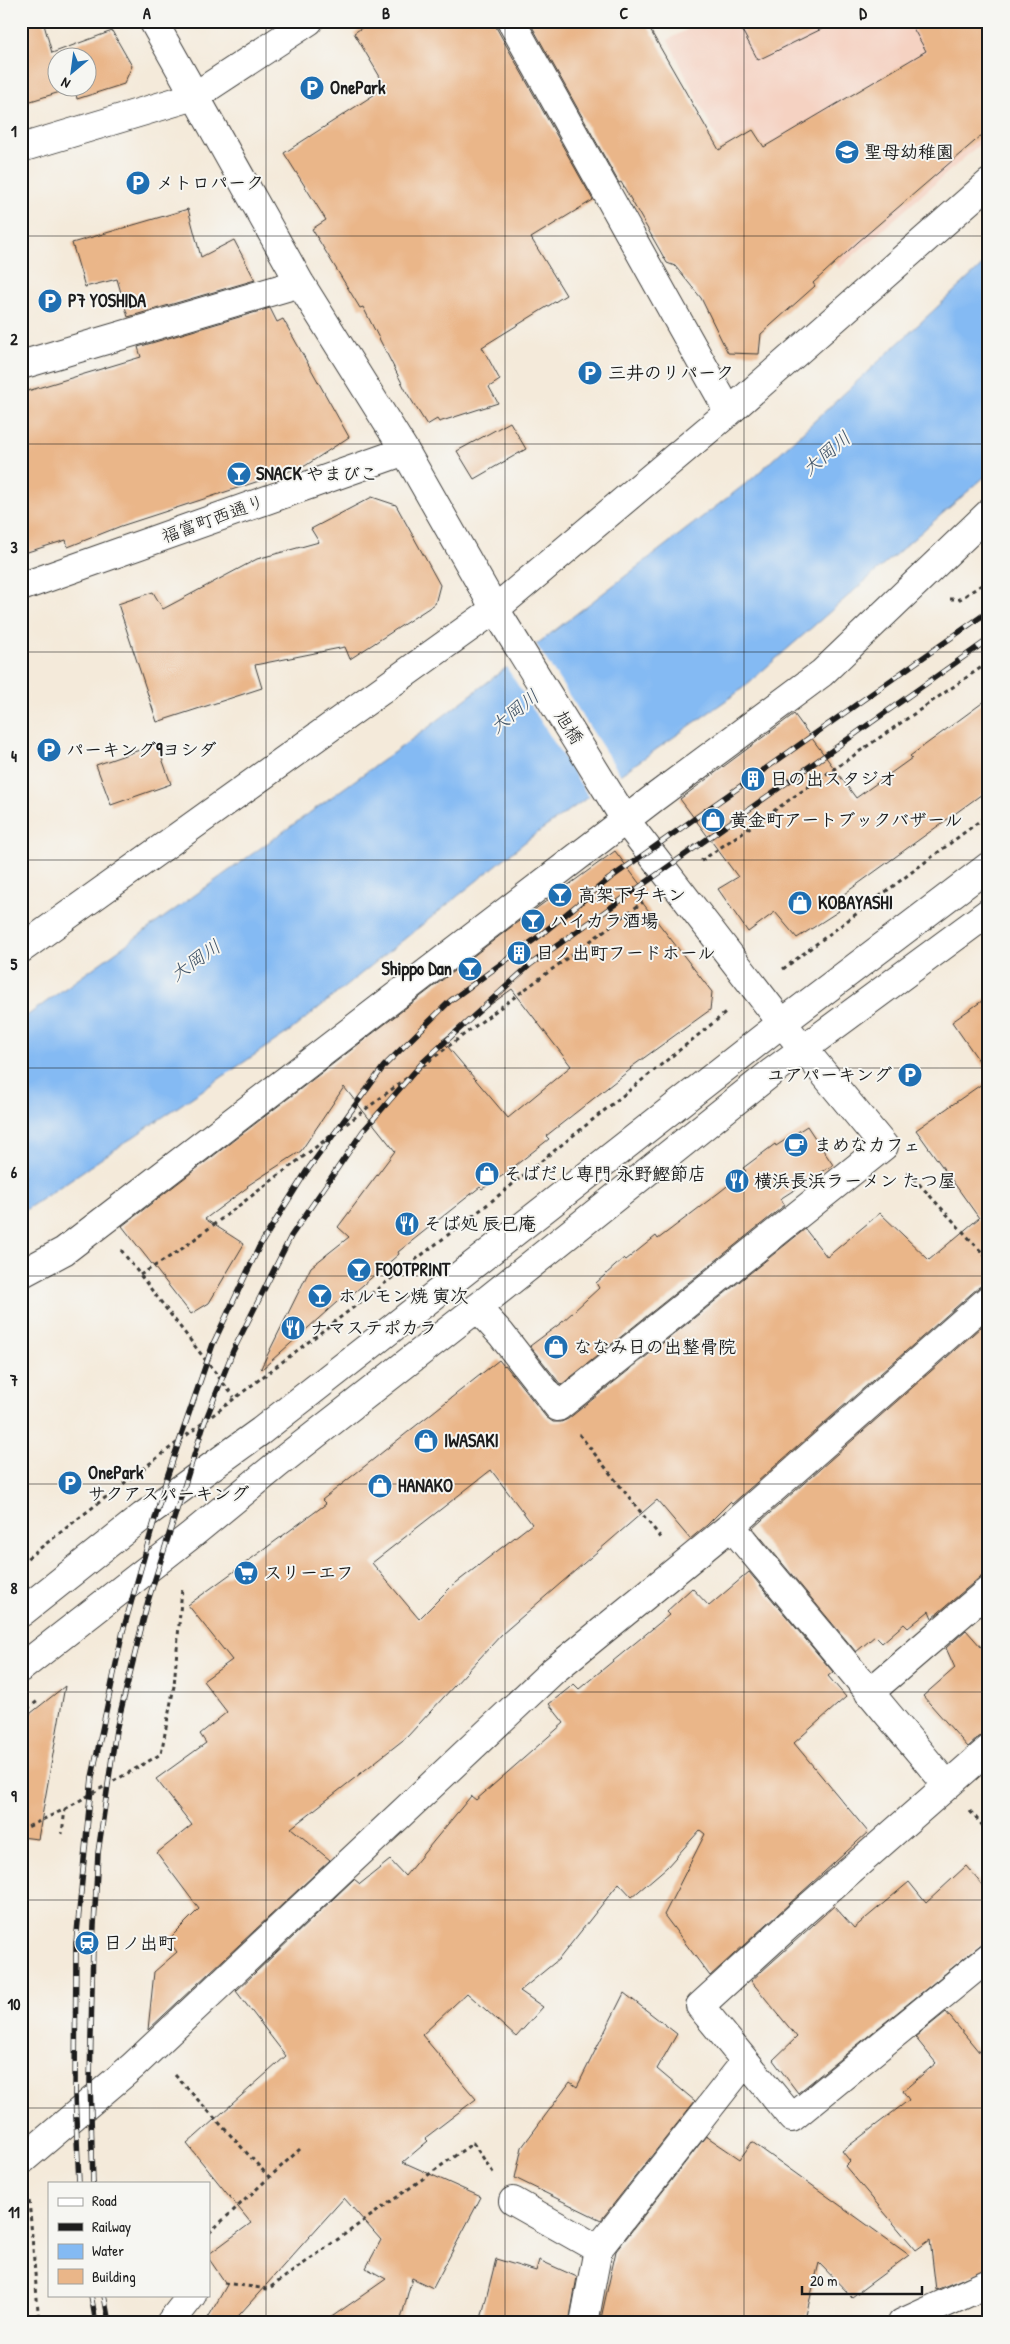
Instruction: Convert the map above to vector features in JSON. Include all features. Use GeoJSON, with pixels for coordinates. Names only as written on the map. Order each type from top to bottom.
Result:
{"type":"FeatureCollection","features":[{"type":"Feature","properties":{"kind":"street","name":"旭橋"},"geometry":{"type":"LineString","coordinates":[[153,21],[300,283],[405,450],[496,609],[626,821],[782,1023],[804,1047],[825,1077],[884,1146]]}},
{"type":"Feature","properties":{"kind":"street"},"geometry":{"type":"LineString","coordinates":[[21,148],[195,96],[309,21]]}},
{"type":"Feature","properties":{"kind":"street"},"geometry":{"type":"LineString","coordinates":[[511,21],[729,412]]}},
{"type":"Feature","properties":{"kind":"street"},"geometry":{"type":"LineString","coordinates":[[21,949],[496,609],[729,412],[989,183]]}},
{"type":"Feature","properties":{"kind":"street"},"geometry":{"type":"LineString","coordinates":[[21,365],[300,283]]}},
{"type":"Feature","properties":{"kind":"street","name":"福富町西通り"},"geometry":{"type":"LineString","coordinates":[[21,587],[405,450]]}},
{"type":"Feature","properties":{"kind":"street"},"geometry":{"type":"LineString","coordinates":[[21,1274],[64,1251],[100,1224],[822,673],[989,513]]}},
{"type":"Feature","properties":{"kind":"street"},"geometry":{"type":"LineString","coordinates":[[21,1613],[143,1516],[260,1431],[782,1023],[989,866]]}},
{"type":"Feature","properties":{"kind":"street"},"geometry":{"type":"LineString","coordinates":[[21,1668],[190,1536],[279,1463],[804,1047],[989,912]]}},
{"type":"Feature","properties":{"kind":"street"},"geometry":{"type":"LineString","coordinates":[[477,1308],[501,1334],[558,1407],[884,1146]]}},
{"type":"Feature","properties":{"kind":"street"},"geometry":{"type":"LineString","coordinates":[[21,2161],[151,2049],[553,1671],[731,1526],[989,1298]]}},
{"type":"Feature","properties":{"kind":"street"},"geometry":{"type":"LineString","coordinates":[[731,1526],[947,1785]]}},
{"type":"Feature","properties":{"kind":"street"},"geometry":{"type":"LineString","coordinates":[[869,1693],[989,1590]]}},
{"type":"Feature","properties":{"kind":"street"},"geometry":{"type":"LineString","coordinates":[[989,1749],[700,2006],[792,2118],[989,1957]]}},
{"type":"Feature","properties":{"kind":"street"},"geometry":{"type":"LineString","coordinates":[[584,2323],[598,2249],[745,2062]]}},
{"type":"Feature","properties":{"kind":"street"},"geometry":{"type":"LineString","coordinates":[[513,2201],[598,2249]]}},
{"type":"Feature","properties":{"kind":"street"},"geometry":{"type":"LineString","coordinates":[[902,2323],[989,2284]]}},
{"type":"Feature","properties":{"kind":"street"},"geometry":{"type":"LineString","coordinates":[[170,2323],[191,2296]]}},
{"type":"Feature","properties":{"kind":"path"},"geometry":{"type":"LineString","coordinates":[[140,1275],[178,1252],[458,1038],[672,881],[989,662]]}},
{"type":"Feature","properties":{"kind":"path"},"geometry":{"type":"LineString","coordinates":[[122,1484],[483,1208],[756,989],[989,814]]}},
{"type":"Feature","properties":{"kind":"path"},"geometry":{"type":"LineString","coordinates":[[884,1146],[989,1260]]}},
{"type":"Feature","properties":{"kind":"path"},"geometry":{"type":"LineString","coordinates":[[100,1224],[234,1398]]}},
{"type":"Feature","properties":{"kind":"path"},"geometry":{"type":"LineString","coordinates":[[558,1407],[683,1564]]}},
{"type":"Feature","properties":{"kind":"path"},"geometry":{"type":"LineString","coordinates":[[21,1563],[114,1490]]}},
{"type":"Feature","properties":{"kind":"path"},"geometry":{"type":"LineString","coordinates":[[21,1830],[65,1809],[161,1754],[174,1686],[182,1587]]}},
{"type":"Feature","properties":{"kind":"path"},"geometry":{"type":"LineString","coordinates":[[62,1834],[65,1809]]}},
{"type":"Feature","properties":{"kind":"path"},"geometry":{"type":"LineString","coordinates":[[151,2049],[269,2177]]}},
{"type":"Feature","properties":{"kind":"path"},"geometry":{"type":"LineString","coordinates":[[219,2282],[268,2289],[474,2142],[513,2201]]}},
{"type":"Feature","properties":{"kind":"path"},"geometry":{"type":"LineString","coordinates":[[210,2232],[300,2149]]}},
{"type":"Feature","properties":{"kind":"path"},"geometry":{"type":"LineString","coordinates":[[21,2187],[29,2199],[39,2323]]}},
{"type":"Feature","properties":{"kind":"shaded area","name":"聖母幼稚園"},"geometry":{"type":"Polygon","coordinates":[[[702,21],[989,21],[989,136],[839,268],[758,169],[736,177],[668,40],[702,21]]]}},
{"type":"Feature","properties":{"kind":"water","name":"大岡川"},"geometry":{"type":"Polygon","coordinates":[[[989,259],[989,473],[738,692],[530,838],[290,1031],[21,1213],[21,1020],[429,727],[753,478],[989,259]]]}},
{"type":"Feature","properties":{"kind":"pier"},"geometry":{"type":"Polygon","coordinates":[[[536,644],[622,777],[590,799],[505,665],[536,644]]]}},
{"type":"Feature","properties":{"kind":"building"},"geometry":{"type":"Polygon","coordinates":[[[21,21],[43,21],[51,48],[48,48],[48,96],[21,104],[21,21]]]}},
{"type":"Feature","properties":{"kind":"building"},"geometry":{"type":"Polygon","coordinates":[[[372,21],[495,21],[497,29],[593,200],[531,238],[566,295],[482,347],[500,380],[489,387],[498,403],[439,422],[437,419],[427,425],[407,393],[363,307],[360,308],[312,229],[326,220],[284,153],[386,87],[354,33],[372,21]]]}},
{"type":"Feature","properties":{"kind":"building"},"geometry":{"type":"Polygon","coordinates":[[[529,21],[645,21],[719,150],[753,130],[764,147],[926,51],[909,21],[989,21],[989,129],[813,283],[815,286],[761,334],[759,354],[728,353],[701,298],[675,266],[667,263],[621,182],[619,183],[529,21]]]}},
{"type":"Feature","properties":{"kind":"building"},"geometry":{"type":"Polygon","coordinates":[[[737,21],[838,21],[758,60],[737,21]]]}},
{"type":"Feature","properties":{"kind":"building"},"geometry":{"type":"Polygon","coordinates":[[[112,31],[132,66],[124,84],[98,92],[98,48],[66,48],[112,31]]]}},
{"type":"Feature","properties":{"kind":"building"},"geometry":{"type":"Polygon","coordinates":[[[188,209],[201,257],[234,240],[255,280],[128,317],[117,279],[85,287],[72,243],[188,209]]]}},
{"type":"Feature","properties":{"kind":"building"},"geometry":{"type":"Polygon","coordinates":[[[270,308],[277,322],[283,319],[349,437],[305,466],[121,526],[68,547],[66,540],[21,554],[21,393],[141,357],[138,347],[270,308]]]}},
{"type":"Feature","properties":{"kind":"building"},"geometry":{"type":"Polygon","coordinates":[[[510,422],[526,449],[474,479],[457,451],[510,422]]]}},
{"type":"Feature","properties":{"kind":"building"},"geometry":{"type":"Polygon","coordinates":[[[372,497],[396,505],[440,585],[435,604],[350,659],[345,647],[255,665],[262,688],[157,722],[118,604],[153,592],[163,609],[257,559],[319,542],[311,529],[372,497]]]}},
{"type":"Feature","properties":{"kind":"building"},"geometry":{"type":"Polygon","coordinates":[[[989,698],[989,789],[833,902],[839,911],[797,938],[775,912],[748,932],[718,889],[738,877],[680,799],[794,714],[856,798],[912,758],[910,756],[989,698]]]}},
{"type":"Feature","properties":{"kind":"building"},"geometry":{"type":"Polygon","coordinates":[[[157,744],[171,784],[111,805],[96,765],[157,744]]]}},
{"type":"Feature","properties":{"kind":"building"},"geometry":{"type":"Polygon","coordinates":[[[615,851],[645,891],[638,897],[712,992],[710,1010],[630,1068],[546,1136],[549,1139],[517,1166],[482,1189],[480,1187],[398,1252],[399,1254],[349,1297],[346,1294],[262,1369],[311,1267],[349,1237],[338,1227],[395,1151],[344,1087],[301,1151],[247,1186],[205,1219],[244,1244],[209,1303],[191,1314],[122,1226],[515,924],[615,851]],[[512,989],[442,1040],[508,1118],[571,1066],[512,989]]]}},
{"type":"Feature","properties":{"kind":"building"},"geometry":{"type":"Polygon","coordinates":[[[989,996],[989,1075],[952,1022],[989,996]]]}},
{"type":"Feature","properties":{"kind":"building"},"geometry":{"type":"Polygon","coordinates":[[[989,1079],[989,1284],[979,1287],[732,1504],[730,1502],[690,1539],[657,1500],[502,1634],[407,1737],[291,1828],[330,1860],[148,2030],[154,1972],[177,1952],[168,1940],[199,1909],[157,1853],[192,1825],[156,1779],[206,1743],[200,1734],[227,1712],[203,1681],[232,1660],[188,1605],[326,1504],[322,1500],[499,1360],[546,1417],[553,1422],[561,1422],[568,1419],[805,1229],[827,1257],[880,1213],[929,1260],[979,1218],[916,1130],[989,1079]],[[491,1470],[372,1563],[419,1619],[452,1586],[532,1524],[491,1470]]]}},
{"type":"Feature","properties":{"kind":"building"},"geometry":{"type":"Polygon","coordinates":[[[807,1126],[833,1165],[780,1199],[785,1205],[561,1385],[530,1346],[561,1323],[599,1288],[596,1283],[624,1258],[626,1260],[656,1236],[658,1239],[746,1171],[743,1168],[775,1144],[776,1146],[807,1126]]]}},
{"type":"Feature","properties":{"kind":"building"},"geometry":{"type":"Polygon","coordinates":[[[989,1320],[989,1573],[979,1578],[932,1618],[929,1611],[908,1628],[904,1624],[882,1643],[875,1636],[856,1652],[753,1528],[989,1320]]]}},
{"type":"Feature","properties":{"kind":"building"},"geometry":{"type":"Polygon","coordinates":[[[749,1572],[833,1672],[828,1676],[846,1697],[794,1743],[868,1832],[710,1976],[664,1915],[705,1834],[700,1830],[667,1867],[632,1897],[619,1883],[559,1959],[520,1991],[543,2007],[516,2037],[467,1993],[422,2035],[476,2099],[425,2138],[428,2141],[403,2162],[481,2197],[433,2288],[412,2278],[400,2323],[323,2323],[386,2279],[366,2268],[381,2240],[344,2198],[232,2323],[205,2323],[227,2285],[210,2260],[210,2253],[251,2223],[187,2144],[286,2056],[236,1991],[354,1879],[360,1884],[390,1860],[405,1876],[471,1796],[476,1800],[564,1723],[549,1704],[574,1684],[579,1689],[669,1615],[666,1612],[692,1588],[709,1606],[749,1572]]]}},
{"type":"Feature","properties":{"kind":"building"},"geometry":{"type":"Polygon","coordinates":[[[966,1630],[989,1656],[989,1734],[979,1737],[968,1747],[923,1696],[955,1668],[946,1648],[966,1630]]]}},
{"type":"Feature","properties":{"kind":"building"},"geometry":{"type":"Polygon","coordinates":[[[65,1686],[38,1839],[21,1837],[21,1721],[65,1686]]]}},
{"type":"Feature","properties":{"kind":"building"},"geometry":{"type":"Polygon","coordinates":[[[966,1866],[989,1893],[989,1938],[798,2093],[773,2060],[797,2037],[751,1981],[834,1906],[854,1928],[909,1882],[926,1903],[966,1866]]]}},
{"type":"Feature","properties":{"kind":"building"},"geometry":{"type":"Polygon","coordinates":[[[624,1993],[677,2034],[657,2069],[695,2101],[601,2220],[515,2178],[522,2147],[570,2082],[577,2087],[624,1993]]]}},
{"type":"Feature","properties":{"kind":"building"},"geometry":{"type":"Polygon","coordinates":[[[946,2012],[989,2064],[989,2268],[936,2290],[930,2240],[916,2250],[845,2166],[850,2161],[842,2151],[909,2100],[903,2091],[936,2063],[915,2037],[946,2012]]]}},
{"type":"Feature","properties":{"kind":"building"},"geometry":{"type":"Polygon","coordinates":[[[706,2136],[740,2159],[752,2142],[909,2255],[852,2297],[819,2263],[804,2323],[600,2323],[616,2251],[706,2136]]]}},
{"type":"Feature","properties":{"kind":"building"},"geometry":{"type":"Polygon","coordinates":[[[496,2259],[536,2271],[539,2260],[577,2277],[569,2323],[480,2323],[496,2259]]]}},
{"type":"Feature","properties":{"kind":"railway"},"geometry":{"type":"LineString","coordinates":[[79,2182],[75,2095],[76,1943],[92,1777],[123,1631],[166,1480],[213,1344],[259,1247],[306,1172],[384,1066],[450,1001],[538,937],[609,879],[989,611]]}},
{"type":"Feature","properties":{"kind":"railway"},"geometry":{"type":"LineString","coordinates":[[93,2182],[90,2081],[93,1944],[98,1853],[116,1730],[148,1601],[204,1424],[233,1351],[291,1236],[363,1131],[423,1062],[531,964],[989,639]]}},
{"type":"Feature","properties":{"kind":"railway"},"geometry":{"type":"LineString","coordinates":[[91,2296],[96,2323]]}},
{"type":"Feature","properties":{"kind":"railway"},"geometry":{"type":"LineString","coordinates":[[104,2296],[109,2323]]}},
{"type":"Feature","properties":{"kind":"place","name":"OnePark"},"geometry":{"type":"Point","coordinates":[312,88]}},
{"type":"Feature","properties":{"kind":"place","name":"聖母幼稚園"},"geometry":{"type":"Point","coordinates":[847,152]}},
{"type":"Feature","properties":{"kind":"place","name":"メトロパーク"},"geometry":{"type":"Point","coordinates":[138,183]}},
{"type":"Feature","properties":{"kind":"place","name":"P7 YOSHIDA"},"geometry":{"type":"Point","coordinates":[50,301]}},
{"type":"Feature","properties":{"kind":"place","name":"三井のリパーク"},"geometry":{"type":"Point","coordinates":[590,373]}},
{"type":"Feature","properties":{"kind":"place","name":"SNACK やまびこ"},"geometry":{"type":"Point","coordinates":[239,474]}},
{"type":"Feature","properties":{"kind":"place","name":"パーキング9ヨシダ"},"geometry":{"type":"Point","coordinates":[49,750]}},
{"type":"Feature","properties":{"kind":"place","name":"日の出スタジオ"},"geometry":{"type":"Point","coordinates":[753,779]}},
{"type":"Feature","properties":{"kind":"place","name":"黄金町アートブックバザール"},"geometry":{"type":"Point","coordinates":[713,820]}},
{"type":"Feature","properties":{"kind":"place","name":"高架下チキン"},"geometry":{"type":"Point","coordinates":[560,895]}},
{"type":"Feature","properties":{"kind":"place","name":"KOBAYASHI"},"geometry":{"type":"Point","coordinates":[800,903]}},
{"type":"Feature","properties":{"kind":"place","name":"ハイカラ酒場"},"geometry":{"type":"Point","coordinates":[533,921]}},
{"type":"Feature","properties":{"kind":"place","name":"日ノ出町フードホール"},"geometry":{"type":"Point","coordinates":[519,953]}},
{"type":"Feature","properties":{"kind":"place","name":"Shippo Dan"},"geometry":{"type":"Point","coordinates":[470,969]}},
{"type":"Feature","properties":{"kind":"place","name":"ユアパーキング"},"geometry":{"type":"Point","coordinates":[910,1075]}},
{"type":"Feature","properties":{"kind":"place","name":"まめなカフェ"},"geometry":{"type":"Point","coordinates":[796,1145]}},
{"type":"Feature","properties":{"kind":"place","name":"そばだし専門 永野鰹節店"},"geometry":{"type":"Point","coordinates":[487,1174]}},
{"type":"Feature","properties":{"kind":"place","name":"横浜長浜ラーメン たつ屋"},"geometry":{"type":"Point","coordinates":[737,1181]}},
{"type":"Feature","properties":{"kind":"place","name":"そば処 辰巳庵"},"geometry":{"type":"Point","coordinates":[407,1224]}},
{"type":"Feature","properties":{"kind":"place","name":"FOOTPRINT"},"geometry":{"type":"Point","coordinates":[359,1270]}},
{"type":"Feature","properties":{"kind":"place","name":"ホルモン焼 寅次"},"geometry":{"type":"Point","coordinates":[320,1296]}},
{"type":"Feature","properties":{"kind":"place","name":"ナマステポカラ"},"geometry":{"type":"Point","coordinates":[293,1328]}},
{"type":"Feature","properties":{"kind":"place","name":"ななみ日の出整骨院"},"geometry":{"type":"Point","coordinates":[556,1347]}},
{"type":"Feature","properties":{"kind":"place","name":"IWASAKI"},"geometry":{"type":"Point","coordinates":[426,1441]}},
{"type":"Feature","properties":{"kind":"place","name":"OnePark サクアスパーキング"},"geometry":{"type":"Point","coordinates":[70,1483]}},
{"type":"Feature","properties":{"kind":"place","name":"HANAKO"},"geometry":{"type":"Point","coordinates":[380,1486]}},
{"type":"Feature","properties":{"kind":"place","name":"スリーエフ"},"geometry":{"type":"Point","coordinates":[246,1573]}},
{"type":"Feature","properties":{"kind":"place","name":"日ノ出町"},"geometry":{"type":"Point","coordinates":[87,1943]}}]}
